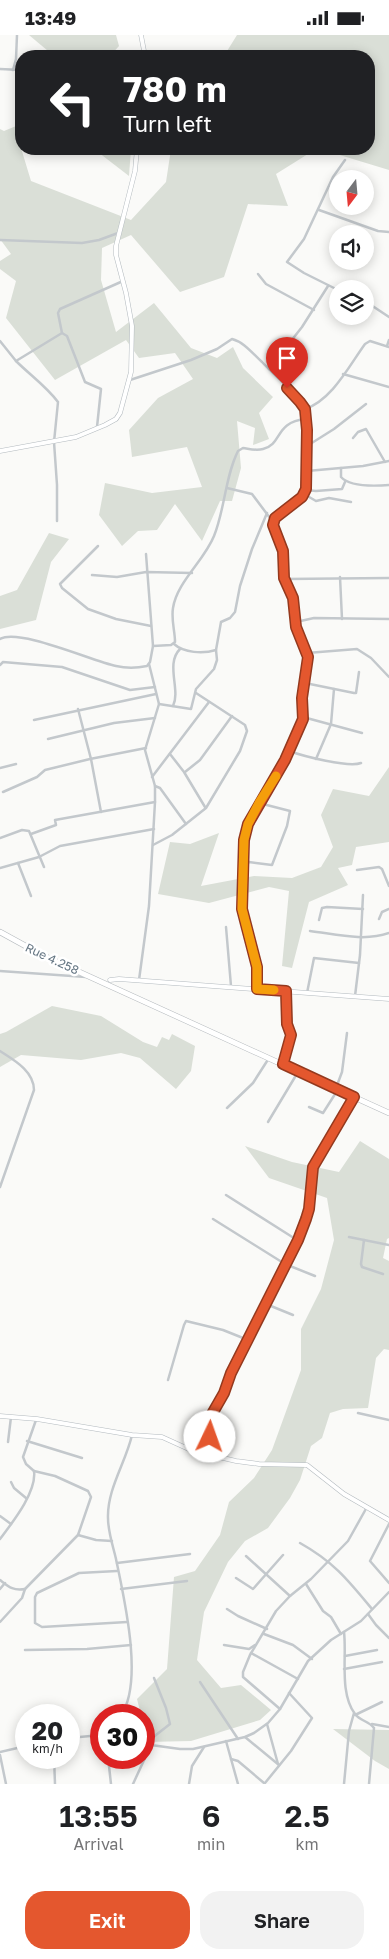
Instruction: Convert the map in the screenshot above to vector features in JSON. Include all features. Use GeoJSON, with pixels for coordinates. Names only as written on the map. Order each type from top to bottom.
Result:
{"type":"FeatureCollection","features":[{"type":"Feature","properties":{"kind":"highway","name":"Rue 4.258"},"geometry":{"type":"LineString","coordinates":[[0,932],[26,947],[89,977],[107,982],[389,1113]]}},
{"type":"Feature","properties":{"kind":"street"},"geometry":{"type":"LineString","coordinates":[[16,50],[17,35]]}},
{"type":"Feature","properties":{"kind":"street"},"geometry":{"type":"LineString","coordinates":[[141,35],[144,50]]}},
{"type":"Feature","properties":{"kind":"street"},"geometry":{"type":"LineString","coordinates":[[0,69],[13,70],[15,63]]}},
{"type":"Feature","properties":{"kind":"street"},"geometry":{"type":"LineString","coordinates":[[0,451],[76,437],[116,419],[120,413],[130,380],[132,326],[116,255],[118,233],[135,171],[136,155]]}},
{"type":"Feature","properties":{"kind":"street"},"geometry":{"type":"LineString","coordinates":[[269,369],[288,347],[328,286],[287,263],[304,239],[333,177],[344,160]]}},
{"type":"Feature","properties":{"kind":"street"},"geometry":{"type":"LineString","coordinates":[[319,210],[378,231],[389,232]]}},
{"type":"Feature","properties":{"kind":"street"},"geometry":{"type":"LineString","coordinates":[[0,239],[82,243],[99,240],[118,233]]}},
{"type":"Feature","properties":{"kind":"street"},"geometry":{"type":"LineString","coordinates":[[258,274],[266,285],[314,309]]}},
{"type":"Feature","properties":{"kind":"street"},"geometry":{"type":"LineString","coordinates":[[97,429],[101,389],[85,382],[67,336],[62,333],[58,313],[60,309],[123,281]]}},
{"type":"Feature","properties":{"kind":"street"},"geometry":{"type":"LineString","coordinates":[[374,307],[389,317]]}},
{"type":"Feature","properties":{"kind":"street"},"geometry":{"type":"LineString","coordinates":[[16,361],[62,333]]}},
{"type":"Feature","properties":{"kind":"street"},"geometry":{"type":"LineString","coordinates":[[130,380],[191,360],[217,349],[232,339],[242,344],[269,369],[305,409],[307,446],[306,489],[304,494],[273,522]]}},
{"type":"Feature","properties":{"kind":"street"},"geometry":{"type":"LineString","coordinates":[[0,341],[16,361],[58,402],[54,442],[57,521]]}},
{"type":"Feature","properties":{"kind":"street"},"geometry":{"type":"LineString","coordinates":[[305,409],[317,403],[332,389],[365,344],[370,341],[388,347],[389,341]]}},
{"type":"Feature","properties":{"kind":"street"},"geometry":{"type":"LineString","coordinates":[[343,374],[389,387]]}},
{"type":"Feature","properties":{"kind":"street"},"geometry":{"type":"LineString","coordinates":[[307,446],[334,429],[366,404]]}},
{"type":"Feature","properties":{"kind":"street"},"geometry":{"type":"LineString","coordinates":[[174,643],[173,607],[179,589],[192,573],[214,536],[236,454],[241,449],[255,450],[272,445],[281,430],[288,424],[296,420],[306,419]]}},
{"type":"Feature","properties":{"kind":"street"},"geometry":{"type":"LineString","coordinates":[[307,471],[387,461],[366,429],[358,431],[353,437]]}},
{"type":"Feature","properties":{"kind":"street"},"geometry":{"type":"LineString","coordinates":[[341,468],[341,477],[345,482],[371,486],[389,485]]}},
{"type":"Feature","properties":{"kind":"street"},"geometry":{"type":"LineString","coordinates":[[306,489],[316,491],[342,489],[345,482]]}},
{"type":"Feature","properties":{"kind":"street"},"geometry":{"type":"LineString","coordinates":[[228,488],[252,494],[273,522],[283,551],[285,579],[293,598],[296,623],[307,653],[308,664],[302,698],[302,725],[248,824],[244,840],[242,909],[257,967],[257,989]]}},
{"type":"Feature","properties":{"kind":"street"},"geometry":{"type":"LineString","coordinates":[[304,494],[316,501],[329,498],[351,502]]}},
{"type":"Feature","properties":{"kind":"street"},"geometry":{"type":"LineString","coordinates":[[159,704],[191,709],[196,689],[214,669],[217,660],[216,650],[221,621],[230,618],[235,612],[240,586],[252,549],[267,513]]}},
{"type":"Feature","properties":{"kind":"street"},"geometry":{"type":"LineString","coordinates":[[98,546],[60,584],[62,588],[88,609],[116,619],[151,626]]}},
{"type":"Feature","properties":{"kind":"street"},"geometry":{"type":"LineString","coordinates":[[139,981],[149,906],[156,802],[155,786],[146,748],[159,704],[149,664],[153,646],[146,554]]}},
{"type":"Feature","properties":{"kind":"street"},"geometry":{"type":"LineString","coordinates":[[92,575],[117,577],[146,572],[192,573]]}},
{"type":"Feature","properties":{"kind":"street"},"geometry":{"type":"LineString","coordinates":[[340,577],[342,619]]}},
{"type":"Feature","properties":{"kind":"street"},"geometry":{"type":"LineString","coordinates":[[285,579],[389,578]]}},
{"type":"Feature","properties":{"kind":"street"},"geometry":{"type":"LineString","coordinates":[[296,623],[314,618],[389,619]]}},
{"type":"Feature","properties":{"kind":"street"},"geometry":{"type":"LineString","coordinates":[[0,639],[10,636],[42,642],[116,666],[144,667],[149,664]]}},
{"type":"Feature","properties":{"kind":"street"},"geometry":{"type":"LineString","coordinates":[[174,643],[180,649],[206,653],[216,650]]}},
{"type":"Feature","properties":{"kind":"street"},"geometry":{"type":"LineString","coordinates":[[153,646],[174,643]]}},
{"type":"Feature","properties":{"kind":"street"},"geometry":{"type":"LineString","coordinates":[[173,706],[176,699],[173,681],[174,665],[177,652],[180,649]]}},
{"type":"Feature","properties":{"kind":"street"},"geometry":{"type":"LineString","coordinates":[[307,653],[357,649],[371,658],[389,677]]}},
{"type":"Feature","properties":{"kind":"street"},"geometry":{"type":"LineString","coordinates":[[0,665],[3,661],[62,667],[130,690],[154,687]]}},
{"type":"Feature","properties":{"kind":"street"},"geometry":{"type":"LineString","coordinates":[[305,683],[356,693],[359,672]]}},
{"type":"Feature","properties":{"kind":"street"},"geometry":{"type":"LineString","coordinates":[[316,759],[331,724],[334,689]]}},
{"type":"Feature","properties":{"kind":"street"},"geometry":{"type":"LineString","coordinates":[[153,845],[172,835],[206,808],[240,751],[247,731],[245,725],[196,693]]}},
{"type":"Feature","properties":{"kind":"street"},"geometry":{"type":"LineString","coordinates":[[34,720],[156,694]]}},
{"type":"Feature","properties":{"kind":"street"},"geometry":{"type":"LineString","coordinates":[[152,777],[209,702]]}},
{"type":"Feature","properties":{"kind":"street"},"geometry":{"type":"LineString","coordinates":[[78,710],[91,759],[101,812]]}},
{"type":"Feature","properties":{"kind":"street"},"geometry":{"type":"LineString","coordinates":[[185,772],[200,760],[232,716]]}},
{"type":"Feature","properties":{"kind":"street"},"geometry":{"type":"LineString","coordinates":[[303,717],[362,733]]}},
{"type":"Feature","properties":{"kind":"street"},"geometry":{"type":"LineString","coordinates":[[48,739],[114,723],[155,718]]}},
{"type":"Feature","properties":{"kind":"street"},"geometry":{"type":"LineString","coordinates":[[3,793],[37,777],[45,770],[146,748]]}},
{"type":"Feature","properties":{"kind":"street"},"geometry":{"type":"LineString","coordinates":[[289,751],[316,759],[350,765],[361,763]]}},
{"type":"Feature","properties":{"kind":"street"},"geometry":{"type":"LineString","coordinates":[[170,754],[185,772],[206,808]]}},
{"type":"Feature","properties":{"kind":"street"},"geometry":{"type":"LineString","coordinates":[[0,768],[16,764]]}},
{"type":"Feature","properties":{"kind":"street"},"geometry":{"type":"LineString","coordinates":[[155,786],[160,788],[186,824]]}},
{"type":"Feature","properties":{"kind":"street"},"geometry":{"type":"LineString","coordinates":[[31,834],[56,825],[55,820],[156,802]]}},
{"type":"Feature","properties":{"kind":"street"},"geometry":{"type":"LineString","coordinates":[[243,864],[248,862],[272,865],[287,826],[290,811],[259,803]]}},
{"type":"Feature","properties":{"kind":"street"},"geometry":{"type":"LineString","coordinates":[[0,838],[24,829],[31,834],[44,867]]}},
{"type":"Feature","properties":{"kind":"street"},"geometry":{"type":"LineString","coordinates":[[0,866],[39,857],[60,846],[154,829]]}},
{"type":"Feature","properties":{"kind":"street"},"geometry":{"type":"LineString","coordinates":[[18,863],[31,897]]}},
{"type":"Feature","properties":{"kind":"street"},"geometry":{"type":"LineString","coordinates":[[357,870],[379,867],[382,869],[389,886]]}},
{"type":"Feature","properties":{"kind":"street"},"geometry":{"type":"LineString","coordinates":[[355,996],[363,895]]}},
{"type":"Feature","properties":{"kind":"street"},"geometry":{"type":"LineString","coordinates":[[320,920],[322,909],[327,907],[363,909]]}},
{"type":"Feature","properties":{"kind":"street"},"geometry":{"type":"LineString","coordinates":[[379,919],[382,912],[389,909]]}},
{"type":"Feature","properties":{"kind":"street"},"geometry":{"type":"LineString","coordinates":[[226,927],[231,986]]}},
{"type":"Feature","properties":{"kind":"street"},"geometry":{"type":"LineString","coordinates":[[310,931],[361,937],[389,933]]}},
{"type":"Feature","properties":{"kind":"street"},"geometry":{"type":"LineString","coordinates":[[307,993],[314,958],[359,963]]}},
{"type":"Feature","properties":{"kind":"street"},"geometry":{"type":"LineString","coordinates":[[0,971],[42,973],[77,978],[89,977]]}},
{"type":"Feature","properties":{"kind":"street"},"geometry":{"type":"LineString","coordinates":[[107,982],[119,979],[389,999]]}},
{"type":"Feature","properties":{"kind":"street"},"geometry":{"type":"LineString","coordinates":[[283,1064],[291,1035],[287,1024],[286,991]]}},
{"type":"Feature","properties":{"kind":"street"},"geometry":{"type":"LineString","coordinates":[[309,1107],[323,1113],[336,1089],[342,1072],[347,1033]]}},
{"type":"Feature","properties":{"kind":"street"},"geometry":{"type":"LineString","coordinates":[[0,1051],[30,1075],[34,1090],[0,1187]]}},
{"type":"Feature","properties":{"kind":"street"},"geometry":{"type":"LineString","coordinates":[[227,1108],[253,1083],[269,1058]]}},
{"type":"Feature","properties":{"kind":"street"},"geometry":{"type":"LineString","coordinates":[[268,1122],[298,1071]]}},
{"type":"Feature","properties":{"kind":"street"},"geometry":{"type":"LineString","coordinates":[[209,1455],[208,1421],[224,1393],[231,1373],[298,1240],[308,1214],[313,1167],[354,1097]]}},
{"type":"Feature","properties":{"kind":"street"},"geometry":{"type":"LineString","coordinates":[[226,1195],[298,1240]]}},
{"type":"Feature","properties":{"kind":"street"},"geometry":{"type":"LineString","coordinates":[[213,1219],[285,1265],[315,1276]]}},
{"type":"Feature","properties":{"kind":"street"},"geometry":{"type":"LineString","coordinates":[[349,1237],[389,1245]]}},
{"type":"Feature","properties":{"kind":"street"},"geometry":{"type":"LineString","coordinates":[[364,1240],[362,1267],[383,1274]]}},
{"type":"Feature","properties":{"kind":"street"},"geometry":{"type":"LineString","coordinates":[[266,1304],[293,1315]]}},
{"type":"Feature","properties":{"kind":"street"},"geometry":{"type":"LineString","coordinates":[[168,1380],[186,1321],[248,1340]]}},
{"type":"Feature","properties":{"kind":"street"},"geometry":{"type":"LineString","coordinates":[[358,1413],[389,1420]]}},
{"type":"Feature","properties":{"kind":"street"},"geometry":{"type":"LineString","coordinates":[[0,1416],[37,1419],[132,1435],[162,1437],[185,1448],[209,1455],[252,1463],[307,1465],[344,1494],[389,1520]]}},
{"type":"Feature","properties":{"kind":"street"},"geometry":{"type":"LineString","coordinates":[[8,1442],[11,1417]]}},
{"type":"Feature","properties":{"kind":"street"},"geometry":{"type":"LineString","coordinates":[[0,1622],[22,1598],[25,1589],[78,1535],[90,1494],[88,1491],[55,1476],[34,1471],[24,1460],[27,1441],[37,1419]]}},
{"type":"Feature","properties":{"kind":"street"},"geometry":{"type":"LineString","coordinates":[[128,1704],[132,1688],[131,1645],[108,1518],[112,1490],[129,1449],[132,1435]]}},
{"type":"Feature","properties":{"kind":"street"},"geometry":{"type":"LineString","coordinates":[[27,1441],[82,1458]]}},
{"type":"Feature","properties":{"kind":"street"},"geometry":{"type":"LineString","coordinates":[[0,1539],[32,1488],[34,1471]]}},
{"type":"Feature","properties":{"kind":"street"},"geometry":{"type":"LineString","coordinates":[[11,1482],[14,1488],[26,1499]]}},
{"type":"Feature","properties":{"kind":"street"},"geometry":{"type":"LineString","coordinates":[[280,1709],[243,1675],[251,1653],[276,1611],[290,1596],[306,1584],[348,1541],[367,1507]]}},
{"type":"Feature","properties":{"kind":"street"},"geometry":{"type":"LineString","coordinates":[[0,1516],[11,1524]]}},
{"type":"Feature","properties":{"kind":"street"},"geometry":{"type":"LineString","coordinates":[[389,1524],[370,1561],[389,1583]]}},
{"type":"Feature","properties":{"kind":"street"},"geometry":{"type":"LineString","coordinates":[[78,1535],[96,1540],[112,1541]]}},
{"type":"Feature","properties":{"kind":"street"},"geometry":{"type":"LineString","coordinates":[[300,1543],[329,1561],[372,1609]]}},
{"type":"Feature","properties":{"kind":"street"},"geometry":{"type":"LineString","coordinates":[[117,1563],[190,1554]]}},
{"type":"Feature","properties":{"kind":"street"},"geometry":{"type":"LineString","coordinates":[[236,1578],[253,1589],[283,1555]]}},
{"type":"Feature","properties":{"kind":"street"},"geometry":{"type":"LineString","coordinates":[[246,1556],[290,1596]]}},
{"type":"Feature","properties":{"kind":"street"},"geometry":{"type":"LineString","coordinates":[[117,1571],[79,1573],[38,1593],[35,1597],[35,1623],[42,1627],[127,1622]]}},
{"type":"Feature","properties":{"kind":"street"},"geometry":{"type":"LineString","coordinates":[[0,1580],[15,1591],[25,1589]]}},
{"type":"Feature","properties":{"kind":"street"},"geometry":{"type":"LineString","coordinates":[[121,1589],[187,1581]]}},
{"type":"Feature","properties":{"kind":"street"},"geometry":{"type":"LineString","coordinates":[[0,1589],[4,1583]]}},
{"type":"Feature","properties":{"kind":"street"},"geometry":{"type":"LineString","coordinates":[[306,1584],[323,1611],[331,1617],[343,1633],[344,1669],[350,1703],[355,1714],[372,1724],[389,1727]]}},
{"type":"Feature","properties":{"kind":"street"},"geometry":{"type":"LineString","coordinates":[[155,1746],[180,1749],[204,1747],[244,1737],[267,1724],[280,1709],[308,1661],[324,1646],[353,1627],[389,1592]]}},
{"type":"Feature","properties":{"kind":"street"},"geometry":{"type":"LineString","coordinates":[[227,1609],[267,1629]]}},
{"type":"Feature","properties":{"kind":"street"},"geometry":{"type":"LineString","coordinates":[[368,1614],[376,1625],[389,1637]]}},
{"type":"Feature","properties":{"kind":"street"},"geometry":{"type":"LineString","coordinates":[[264,1634],[296,1647],[312,1659]]}},
{"type":"Feature","properties":{"kind":"street"},"geometry":{"type":"LineString","coordinates":[[224,1645],[249,1649],[256,1644]]}},
{"type":"Feature","properties":{"kind":"street"},"geometry":{"type":"LineString","coordinates":[[25,1650],[87,1649],[131,1645]]}},
{"type":"Feature","properties":{"kind":"street"},"geometry":{"type":"LineString","coordinates":[[345,1656],[377,1650]]}},
{"type":"Feature","properties":{"kind":"street"},"geometry":{"type":"LineString","coordinates":[[251,1653],[298,1679]]}},
{"type":"Feature","properties":{"kind":"street"},"geometry":{"type":"LineString","coordinates":[[344,1669],[382,1662]]}},
{"type":"Feature","properties":{"kind":"street"},"geometry":{"type":"LineString","coordinates":[[154,1678],[170,1723],[155,1735]]}},
{"type":"Feature","properties":{"kind":"street"},"geometry":{"type":"LineString","coordinates":[[200,1682],[238,1739]]}},
{"type":"Feature","properties":{"kind":"street"},"geometry":{"type":"LineString","coordinates":[[231,1759],[238,1761],[265,1784],[291,1751],[312,1718],[289,1693]]}},
{"type":"Feature","properties":{"kind":"street"},"geometry":{"type":"LineString","coordinates":[[344,1784],[349,1731],[355,1714],[382,1702]]}},
{"type":"Feature","properties":{"kind":"street"},"geometry":{"type":"LineString","coordinates":[[267,1724],[275,1757],[279,1765]]}},
{"type":"Feature","properties":{"kind":"street"},"geometry":{"type":"LineString","coordinates":[[369,1784],[374,1730],[372,1724]]}},
{"type":"Feature","properties":{"kind":"street"},"geometry":{"type":"LineString","coordinates":[[244,1737],[279,1765]]}},
{"type":"Feature","properties":{"kind":"street"},"geometry":{"type":"LineString","coordinates":[[226,1741],[238,1784]]}},
{"type":"Feature","properties":{"kind":"street"},"geometry":{"type":"LineString","coordinates":[[188,1784],[192,1766],[204,1747]]}},
{"type":"Feature","properties":{"kind":"street"},"geometry":{"type":"LineString","coordinates":[[6,1784],[0,1754],[15,1749]]}},
{"type":"Feature","properties":{"kind":"street"},"geometry":{"type":"LineString","coordinates":[[54,1769],[55,1784]]}},
{"type":"Feature","properties":{"kind":"street"},"geometry":{"type":"LineString","coordinates":[[109,1769],[111,1784]]}},
{"type":"Feature","properties":{"kind":"street"},"geometry":{"type":"LineString","coordinates":[[133,1784],[140,1769]]}},
{"type":"Feature","properties":{"kind":"shaded area"},"geometry":{"type":"Polygon","coordinates":[[[29,35],[116,35],[119,46],[115,50],[47,50],[29,35]]]}},
{"type":"Feature","properties":{"kind":"shaded area"},"geometry":{"type":"Polygon","coordinates":[[[237,35],[389,35],[389,170],[340,155],[375,155],[375,50],[228,50],[237,35]]]}},
{"type":"Feature","properties":{"kind":"shaded area"},"geometry":{"type":"Polygon","coordinates":[[[15,126],[15,155],[23,155],[31,181],[131,220],[166,182],[170,155],[306,155],[276,174],[288,206],[248,204],[224,277],[180,292],[131,235],[102,248],[101,280],[116,332],[154,303],[191,348],[217,358],[233,347],[243,368],[273,397],[259,413],[269,439],[253,445],[255,428],[237,421],[241,468],[232,501],[220,501],[202,541],[175,504],[157,530],[138,531],[122,546],[99,515],[105,483],[152,493],[202,487],[187,447],[132,457],[129,430],[158,398],[193,379],[175,353],[139,358],[126,340],[55,380],[6,318],[16,281],[0,269],[0,261],[11,254],[0,239],[0,129],[4,131],[15,126]]]}},
{"type":"Feature","properties":{"kind":"shaded area"},"geometry":{"type":"Polygon","coordinates":[[[102,155],[131,155],[129,176],[102,155]]]}},
{"type":"Feature","properties":{"kind":"shaded area"},"geometry":{"type":"Polygon","coordinates":[[[49,533],[69,539],[51,562],[36,620],[0,629],[0,596],[17,590],[49,533]]]}},
{"type":"Feature","properties":{"kind":"shaded area"},"geometry":{"type":"Polygon","coordinates":[[[389,767],[389,842],[356,847],[352,865],[338,868],[348,885],[309,902],[292,968],[282,966],[289,891],[269,887],[209,903],[158,894],[170,842],[190,844],[219,833],[201,886],[254,876],[292,878],[321,867],[333,847],[321,815],[333,789],[369,796],[389,767]]]}},
{"type":"Feature","properties":{"kind":"shaded area"},"geometry":{"type":"Polygon","coordinates":[[[52,1006],[101,1016],[143,1042],[157,1047],[162,1037],[169,1040],[172,1034],[195,1046],[191,1071],[176,1089],[140,1058],[121,1053],[81,1060],[21,1055],[0,1067],[0,1034],[52,1006]]]}},
{"type":"Feature","properties":{"kind":"shaded area"},"geometry":{"type":"Polygon","coordinates":[[[360,1141],[389,1159],[389,1238],[387,1239],[383,1258],[389,1261],[389,1350],[384,1349],[376,1358],[368,1408],[343,1409],[330,1413],[322,1438],[311,1446],[300,1480],[290,1498],[268,1528],[245,1541],[228,1562],[204,1612],[197,1660],[221,1688],[241,1685],[271,1710],[260,1720],[191,1741],[155,1742],[155,1704],[138,1704],[137,1699],[167,1669],[174,1577],[195,1571],[220,1535],[229,1502],[254,1478],[272,1450],[301,1370],[301,1329],[321,1289],[334,1240],[327,1198],[269,1178],[245,1146],[292,1162],[339,1172],[360,1141]]]}},
{"type":"Feature","properties":{"kind":"shaded area"},"geometry":{"type":"Polygon","coordinates":[[[333,1729],[389,1730],[389,1769],[375,1761],[333,1729]]]}},
{"type":"Feature","properties":{"kind":"slow traffic"},"geometry":{"type":"LineString","coordinates":[[274,990],[257,989],[257,967],[244,920],[242,894],[244,840],[248,824],[276,776]]}},
{"type":"Feature","properties":{"kind":"route"},"geometry":{"type":"LineString","coordinates":[[210,1437],[208,1426],[210,1415],[224,1393],[231,1373],[298,1240],[308,1214],[313,1167],[354,1097],[283,1064],[291,1035],[287,1024],[286,991],[257,989],[257,967],[242,909],[244,840],[248,824],[285,760],[302,725],[302,698],[308,664],[307,653],[296,627],[293,598],[285,579],[283,551],[273,525],[275,518],[302,497],[307,485],[305,409],[287,388]]}}]}
